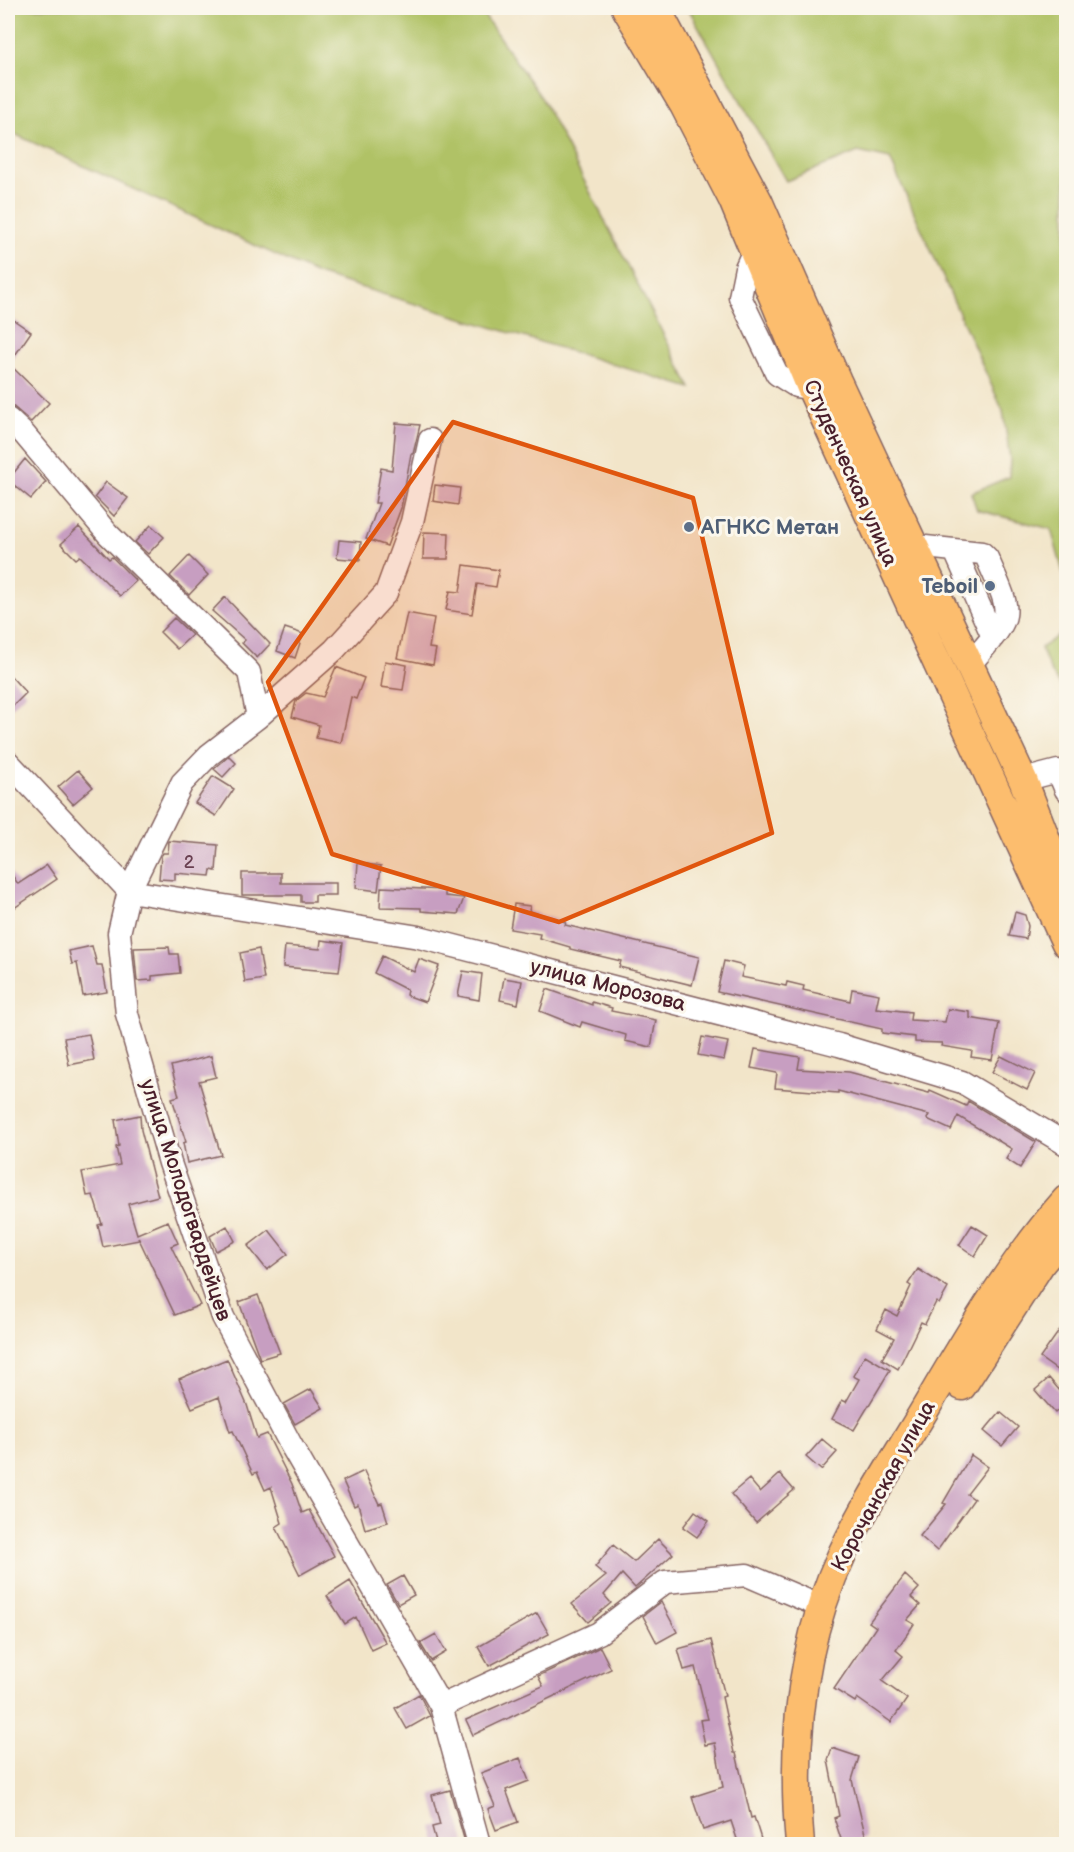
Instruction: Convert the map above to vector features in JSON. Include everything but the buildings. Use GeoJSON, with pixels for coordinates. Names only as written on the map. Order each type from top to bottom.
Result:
{"type":"FeatureCollection","features":[{"type":"Feature","properties":{"kind":"main road","name":"Студенческая улица"},"geometry":{"type":"LineString","coordinates":[[626,8],[684,105],[754,248],[812,388],[1066,943]]}},
{"type":"Feature","properties":{"kind":"main road","name":"Студенческая улица"},"geometry":{"type":"LineString","coordinates":[[656,8],[758,201],[837,381],[916,546],[1023,780],[1066,891]]}},
{"type":"Feature","properties":{"kind":"main road","name":"Корочанская улица"},"geometry":{"type":"LineString","coordinates":[[800,1845],[796,1755],[800,1702],[812,1641],[843,1551],[949,1368],[1017,1264],[1066,1200]]}},
{"type":"Feature","properties":{"kind":"main road","name":"Корочанская улица"},"geometry":{"type":"LineString","coordinates":[[816,1845],[811,1752],[814,1706],[825,1645],[848,1582],[968,1377],[1041,1263],[1066,1233]]}},
{"type":"Feature","properties":{"kind":"street"},"geometry":{"type":"LineString","coordinates":[[8,419],[24,434],[108,534],[249,672],[258,717]]}},
{"type":"Feature","properties":{"kind":"street","name":"улица Молодогвардейцев"},"geometry":{"type":"LineString","coordinates":[[430,440],[412,522],[386,593],[334,650],[258,717],[209,755],[182,783],[129,891],[119,933],[127,1014],[170,1162],[223,1317],[291,1444],[441,1706],[479,1845]]}},
{"type":"Feature","properties":{"kind":"street"},"geometry":{"type":"LineString","coordinates":[[916,546],[982,553],[987,558],[1007,602],[1004,623],[970,664]]}},
{"type":"Feature","properties":{"kind":"street"},"geometry":{"type":"LineString","coordinates":[[8,762],[129,891]]}},
{"type":"Feature","properties":{"kind":"street"},"geometry":{"type":"LineString","coordinates":[[1023,780],[1058,771],[1066,790]]}},
{"type":"Feature","properties":{"kind":"street","name":"улица Морозова"},"geometry":{"type":"LineString","coordinates":[[129,891],[419,936],[839,1045],[962,1082],[1066,1144]]}},
{"type":"Feature","properties":{"kind":"street"},"geometry":{"type":"LineString","coordinates":[[441,1706],[599,1633],[665,1582],[747,1575],[822,1608]]}},
{"type":"Feature","properties":{"kind":"highlighted area"},"geometry":{"type":"Polygon","coordinates":[[[453,422],[693,498],[772,833],[559,922],[332,854],[268,682],[453,422]]]}},
{"type":"Feature","properties":{"kind":"green space"},"geometry":{"type":"Polygon","coordinates":[[[8,8],[479,8],[542,99],[691,388],[317,274],[8,131],[8,8]]]}},
{"type":"Feature","properties":{"kind":"green space"},"geometry":{"type":"Polygon","coordinates":[[[688,8],[1066,8],[1066,583],[1051,529],[977,510],[971,493],[1009,477],[1010,459],[1003,411],[890,159],[858,152],[786,181],[688,8]]]}},
{"type":"Feature","properties":{"kind":"green space"},"geometry":{"type":"Polygon","coordinates":[[[1066,615],[1066,694],[1051,672],[1041,648],[1064,631],[1066,615]]]}},
{"type":"Feature","properties":{"kind":"place","name":"АГНКС Метан"},"geometry":{"type":"Point","coordinates":[689,527]}},
{"type":"Feature","properties":{"kind":"place","name":"Teboil"},"geometry":{"type":"Point","coordinates":[990,586]}}]}
